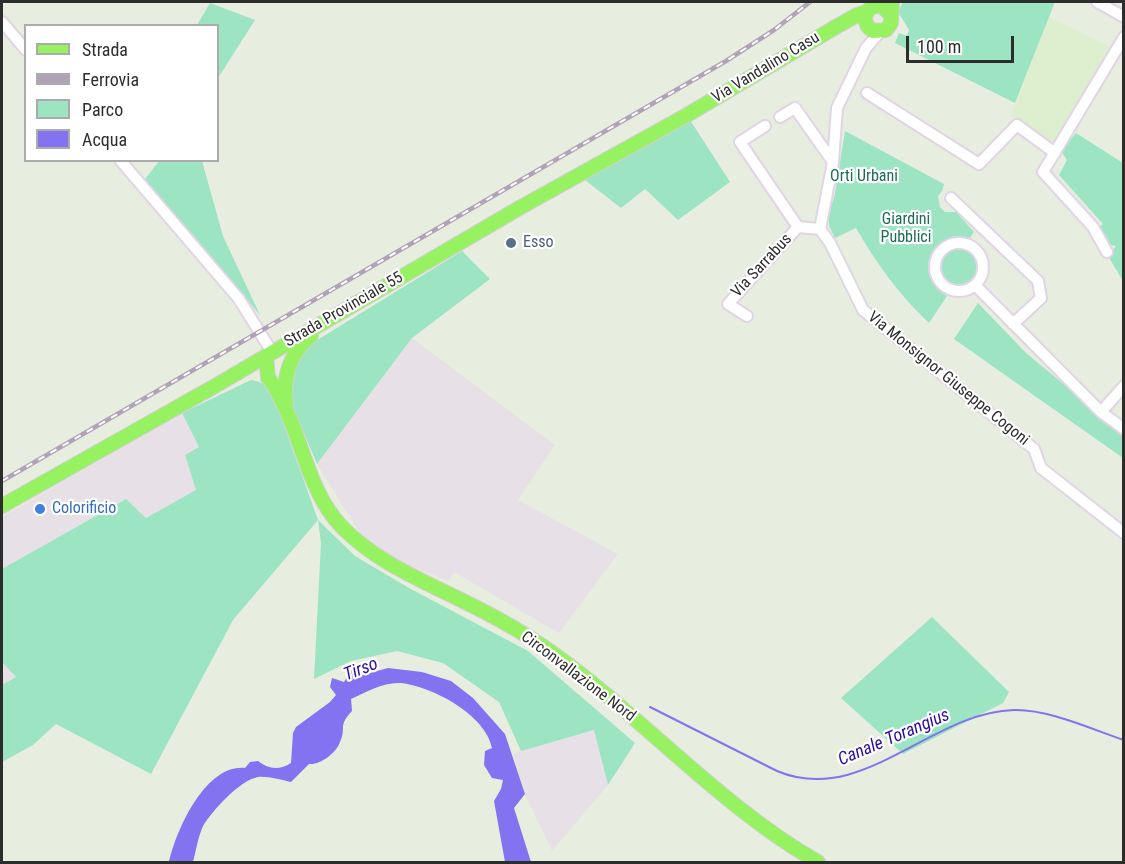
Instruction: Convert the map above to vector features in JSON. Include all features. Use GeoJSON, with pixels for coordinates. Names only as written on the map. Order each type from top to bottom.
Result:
{"type":"FeatureCollection","features":[{"type":"Feature","properties":{"kind":"main road"},"geometry":{"type":"LineString","coordinates":[[886,8],[891,8],[891,23],[886,30],[873,17],[886,8]]}},
{"type":"Feature","properties":{"kind":"main road","name":"Via Vandalino Casu"},"geometry":{"type":"LineString","coordinates":[[687,115],[847,21],[873,17]]}},
{"type":"Feature","properties":{"kind":"main road","name":"Strada Provinciale 55"},"geometry":{"type":"LineString","coordinates":[[2,507],[687,115]]}},
{"type":"Feature","properties":{"kind":"main road"},"geometry":{"type":"LineString","coordinates":[[287,376],[299,348],[340,312]]}},
{"type":"Feature","properties":{"kind":"main road"},"geometry":{"type":"LineString","coordinates":[[269,354],[282,365],[287,376]]}},
{"type":"Feature","properties":{"kind":"main road","name":"Circonvallazione Nord"},"geometry":{"type":"LineString","coordinates":[[269,354],[268,378],[286,410],[317,490],[341,526],[393,566],[501,620],[551,652],[760,824],[781,844],[818,862]]}},
{"type":"Feature","properties":{"kind":"main road"},"geometry":{"type":"LineString","coordinates":[[215,386],[247,375],[260,375],[268,378]]}},
{"type":"Feature","properties":{"kind":"main road","name":"Circonvallazione Nord"},"geometry":{"type":"LineString","coordinates":[[286,410],[287,376]]}},
{"type":"Feature","properties":{"kind":"street"},"geometry":{"type":"LineString","coordinates":[[1097,2],[1124,16]]}},
{"type":"Feature","properties":{"kind":"street"},"geometry":{"type":"LineString","coordinates":[[820,230],[833,162],[837,108],[866,48],[873,17]]}},
{"type":"Feature","properties":{"kind":"street"},"geometry":{"type":"LineString","coordinates":[[2,22],[24,48]]}},
{"type":"Feature","properties":{"kind":"street"},"geometry":{"type":"LineString","coordinates":[[1107,252],[1093,227],[1043,172],[1124,37]]}},
{"type":"Feature","properties":{"kind":"street"},"geometry":{"type":"LineString","coordinates":[[867,93],[979,164],[1017,125],[1055,153]]}},
{"type":"Feature","properties":{"kind":"street"},"geometry":{"type":"LineString","coordinates":[[780,117],[795,108],[833,162]]}},
{"type":"Feature","properties":{"kind":"street"},"geometry":{"type":"LineString","coordinates":[[765,126],[740,142],[798,227]]}},
{"type":"Feature","properties":{"kind":"street"},"geometry":{"type":"LineString","coordinates":[[122,162],[240,300],[269,354]]}},
{"type":"Feature","properties":{"kind":"street"},"geometry":{"type":"LineString","coordinates":[[951,198],[1033,276],[1040,286],[1041,298],[1013,324]]}},
{"type":"Feature","properties":{"kind":"street","name":"Via Sarrabus"},"geometry":{"type":"LineString","coordinates":[[747,316],[728,304],[798,227],[820,230]]}},
{"type":"Feature","properties":{"kind":"street","name":"Via Monsignor Giuseppe Cogoni"},"geometry":{"type":"LineString","coordinates":[[820,230],[831,243],[863,310],[1034,449],[1041,468],[1124,533]]}},
{"type":"Feature","properties":{"kind":"street"},"geometry":{"type":"LineString","coordinates":[[970,245],[985,230]]}},
{"type":"Feature","properties":{"kind":"street"},"geometry":{"type":"LineString","coordinates":[[953,243],[963,243],[970,245],[978,252],[983,270],[975,285],[965,290],[955,290],[939,281],[935,263],[945,247],[953,243]]}},
{"type":"Feature","properties":{"kind":"street"},"geometry":{"type":"LineString","coordinates":[[975,285],[1101,412],[1124,429]]}},
{"type":"Feature","properties":{"kind":"street"},"geometry":{"type":"LineString","coordinates":[[1101,412],[1124,386]]}},
{"type":"Feature","properties":{"kind":"shaded area"},"geometry":{"type":"Polygon","coordinates":[[[1049,17],[1110,47],[1056,143],[1011,116],[1049,17]]]}},
{"type":"Feature","properties":{"kind":"shaded area"},"geometry":{"type":"Polygon","coordinates":[[[412,338],[555,445],[518,500],[618,554],[559,633],[454,572],[449,581],[402,563],[364,540],[317,464],[412,338]]]}},
{"type":"Feature","properties":{"kind":"shaded area"},"geometry":{"type":"Polygon","coordinates":[[[182,413],[199,447],[185,456],[197,490],[146,518],[126,499],[2,569],[2,517],[182,413]]]}},
{"type":"Feature","properties":{"kind":"shaded area"},"geometry":{"type":"Polygon","coordinates":[[[2,662],[16,677],[2,685],[2,662]]]}},
{"type":"Feature","properties":{"kind":"shaded area"},"geometry":{"type":"Polygon","coordinates":[[[594,730],[608,785],[552,851],[525,794],[513,753],[594,730]]]}},
{"type":"Feature","properties":{"kind":"green space"},"geometry":{"type":"Polygon","coordinates":[[[903,2],[1055,2],[1015,103],[895,43],[899,33],[907,36],[909,30],[898,12],[903,2]]]}},
{"type":"Feature","properties":{"kind":"green space"},"geometry":{"type":"Polygon","coordinates":[[[210,3],[255,20],[219,76],[219,24],[198,24],[210,3]]]}},
{"type":"Feature","properties":{"kind":"green space"},"geometry":{"type":"Polygon","coordinates":[[[690,120],[730,182],[678,220],[645,189],[621,208],[585,180],[690,120]]]}},
{"type":"Feature","properties":{"kind":"green space","name":"Giardini Pubblici"},"geometry":{"type":"Polygon","coordinates":[[[845,131],[944,184],[938,196],[940,207],[945,212],[956,212],[974,232],[969,239],[943,242],[930,257],[928,267],[930,278],[947,296],[929,323],[889,278],[856,228],[835,238],[829,226],[829,213],[835,194],[845,131]]]}},
{"type":"Feature","properties":{"kind":"green space"},"geometry":{"type":"Polygon","coordinates":[[[1076,133],[1123,163],[1123,281],[1108,256],[1116,246],[1111,245],[1098,228],[1103,224],[1059,175],[1067,160],[1061,151],[1076,133]]]}},
{"type":"Feature","properties":{"kind":"green space"},"geometry":{"type":"Polygon","coordinates":[[[158,162],[202,162],[223,236],[260,315],[145,179],[158,162]]]}},
{"type":"Feature","properties":{"kind":"green space"},"geometry":{"type":"Polygon","coordinates":[[[959,248],[973,253],[978,267],[973,281],[959,286],[945,281],[940,267],[945,253],[959,248]]]}},
{"type":"Feature","properties":{"kind":"green space"},"geometry":{"type":"Polygon","coordinates":[[[462,251],[490,279],[412,338],[317,464],[289,398],[300,355],[314,342],[462,251]]]}},
{"type":"Feature","properties":{"kind":"green space"},"geometry":{"type":"Polygon","coordinates":[[[978,303],[1026,353],[1123,433],[1123,458],[954,339],[978,303]]]}},
{"type":"Feature","properties":{"kind":"green space"},"geometry":{"type":"Polygon","coordinates":[[[251,380],[266,386],[275,400],[318,520],[233,620],[151,774],[56,724],[33,745],[2,762],[2,685],[16,677],[2,662],[2,569],[126,499],[146,518],[196,490],[185,455],[199,447],[182,413],[251,380]]]}},
{"type":"Feature","properties":{"kind":"green space"},"geometry":{"type":"Polygon","coordinates":[[[318,520],[355,556],[409,588],[528,651],[635,743],[608,785],[594,730],[521,751],[499,702],[443,663],[397,651],[351,661],[314,679],[321,543],[318,520]]]}},
{"type":"Feature","properties":{"kind":"green space"},"geometry":{"type":"Polygon","coordinates":[[[932,617],[1009,692],[1003,703],[903,754],[841,698],[932,617]]]}},
{"type":"Feature","properties":{"kind":"water"},"geometry":{"type":"Polygon","coordinates":[[[353,668],[363,675],[388,668],[422,672],[451,681],[473,698],[505,734],[525,794],[514,808],[531,862],[505,862],[494,801],[503,780],[492,778],[484,765],[485,751],[492,748],[480,724],[456,704],[442,696],[413,685],[394,683],[351,699],[352,711],[343,724],[342,737],[332,754],[318,763],[309,764],[291,782],[258,777],[243,784],[213,812],[203,826],[193,862],[169,862],[178,834],[205,788],[217,777],[231,770],[245,768],[250,762],[258,761],[274,768],[291,763],[293,733],[296,727],[336,695],[330,687],[332,678],[344,682],[353,668]]]}},
{"type":"Feature","properties":{"kind":"waterway","name":"Canale Torangius"},"geometry":{"type":"LineString","coordinates":[[650,707],[777,771],[808,779],[838,777],[867,768],[954,725],[983,715],[1014,710],[1055,716],[1124,740]]}},
{"type":"Feature","properties":{"kind":"railway"},"geometry":{"type":"LineString","coordinates":[[2,481],[726,61],[774,30],[810,2]]}},
{"type":"Feature","properties":{"kind":"place","name":"Esso"},"geometry":{"type":"Point","coordinates":[511,243]}},
{"type":"Feature","properties":{"kind":"place","name":"Colorificio"},"geometry":{"type":"Point","coordinates":[40,509]}},
{"type":"Feature","properties":{"kind":"park label","name":"Orti Urbani"},"geometry":{"type":"Point","coordinates":[864,177]}},
{"type":"Feature","properties":{"kind":"water label","name":"Tirso"},"geometry":{"type":"Point","coordinates":[361,670]}}]}
